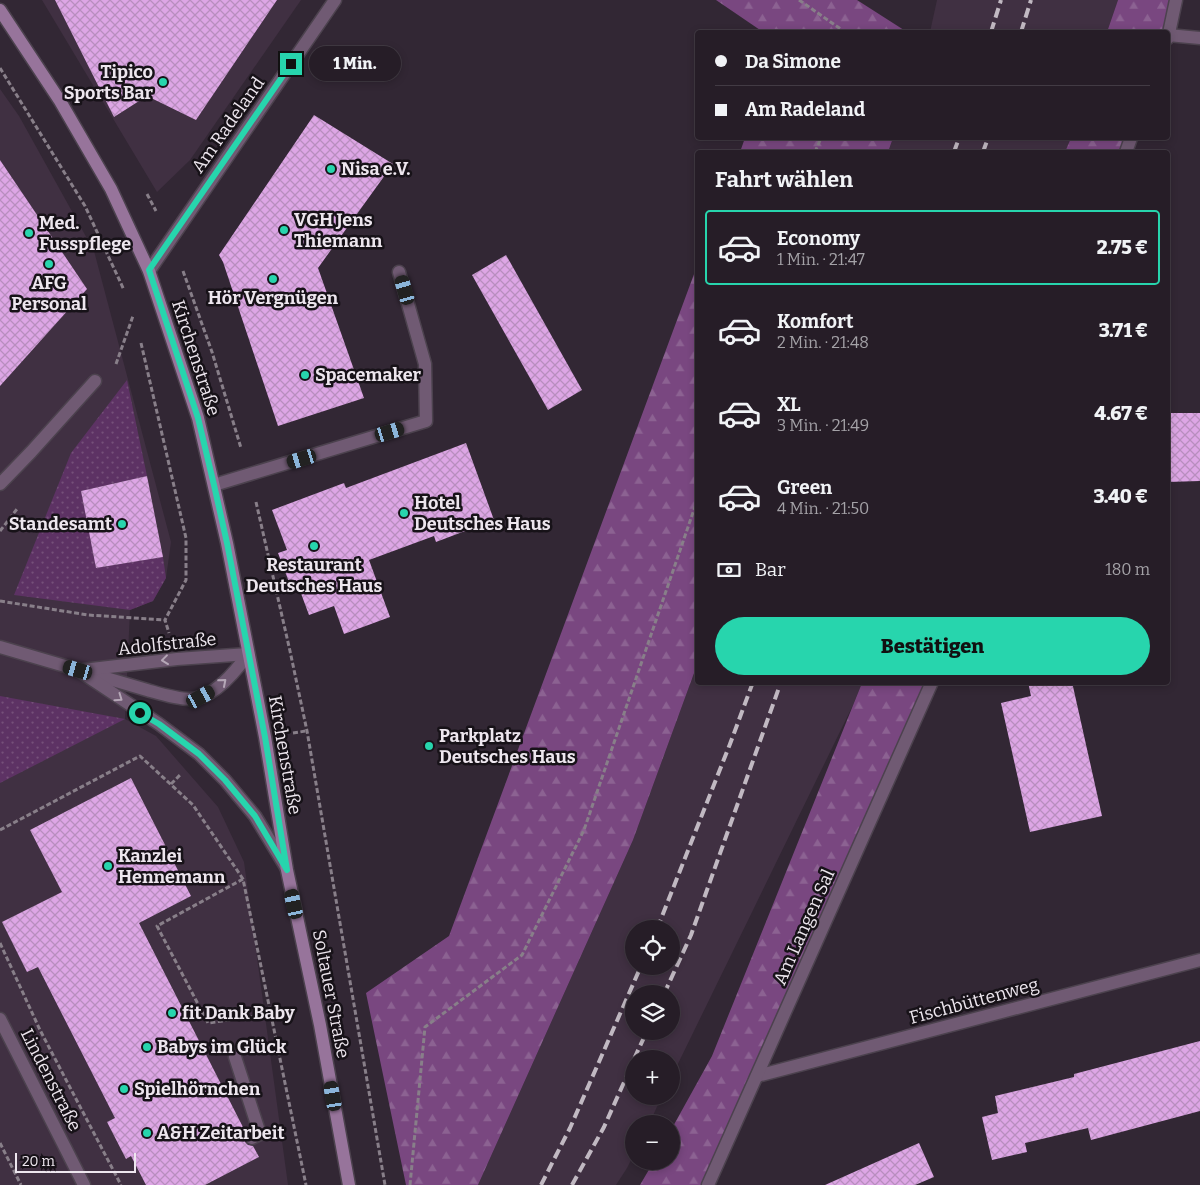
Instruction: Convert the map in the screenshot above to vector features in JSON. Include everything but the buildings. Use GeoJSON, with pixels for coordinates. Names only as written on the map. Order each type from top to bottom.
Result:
{"type":"FeatureCollection","features":[{"type":"Feature","properties":{"kind":"main road","name":"Kirchenstraße"},"geometry":{"type":"LineString","coordinates":[[0,10],[60,101],[111,189],[149,270],[198,418],[214,485],[265,737],[287,870]]}},
{"type":"Feature","properties":{"kind":"main road","name":"Soltauer Straße"},"geometry":{"type":"LineString","coordinates":[[287,870],[320,1025],[349,1185]]}},
{"type":"Feature","properties":{"kind":"street","name":"Am Radeland"},"geometry":{"type":"LineString","coordinates":[[149,270],[335,0]]}},
{"type":"Feature","properties":{"kind":"street"},"geometry":{"type":"LineString","coordinates":[[1169,30],[1176,0]]}},
{"type":"Feature","properties":{"kind":"street"},"geometry":{"type":"LineString","coordinates":[[1170,36],[1200,38]]}},
{"type":"Feature","properties":{"kind":"street"},"geometry":{"type":"LineString","coordinates":[[214,485],[426,421],[425,364],[400,272]]}},
{"type":"Feature","properties":{"kind":"street"},"geometry":{"type":"LineString","coordinates":[[0,484],[95,381]]}},
{"type":"Feature","properties":{"kind":"street","name":"Adolfstraße"},"geometry":{"type":"LineString","coordinates":[[0,647],[154,692],[178,698],[192,699],[201,697],[224,682],[248,654]]}},
{"type":"Feature","properties":{"kind":"street","name":"Adolfstraße"},"geometry":{"type":"LineString","coordinates":[[78,670],[177,659],[248,654]]}},
{"type":"Feature","properties":{"kind":"street","name":"Adolfstraße"},"geometry":{"type":"LineString","coordinates":[[78,670],[159,724],[199,754],[225,780],[255,816],[287,870]]}},
{"type":"Feature","properties":{"kind":"street","name":"Am Langen Sal"},"geometry":{"type":"LineString","coordinates":[[708,1185],[931,685]]}},
{"type":"Feature","properties":{"kind":"street","name":"Fischbüttenweg"},"geometry":{"type":"LineString","coordinates":[[757,1076],[1200,960]]}},
{"type":"Feature","properties":{"kind":"street","name":"Lindenstraße"},"geometry":{"type":"LineString","coordinates":[[0,1018],[84,1185]]}},
{"type":"Feature","properties":{"kind":"street"},"geometry":{"type":"LineString","coordinates":[[236,1057],[260,1134],[252,1138]]}},
{"type":"Feature","properties":{"kind":"path"},"geometry":{"type":"LineString","coordinates":[[799,0],[842,30]]}},
{"type":"Feature","properties":{"kind":"path"},"geometry":{"type":"LineString","coordinates":[[0,68],[85,206],[126,296]]}},
{"type":"Feature","properties":{"kind":"path"},"geometry":{"type":"LineString","coordinates":[[134,314],[136,323]]}},
{"type":"Feature","properties":{"kind":"path"},"geometry":{"type":"LineString","coordinates":[[141,342],[186,538],[186,580],[165,620],[177,659]]}},
{"type":"Feature","properties":{"kind":"path"},"geometry":{"type":"LineString","coordinates":[[410,1185],[425,1026],[522,954],[584,830],[695,507]]}},
{"type":"Feature","properties":{"kind":"path"},"geometry":{"type":"LineString","coordinates":[[0,601],[88,615],[165,620]]}},
{"type":"Feature","properties":{"kind":"path"},"geometry":{"type":"LineString","coordinates":[[306,731],[385,1185]]}},
{"type":"Feature","properties":{"kind":"path"},"geometry":{"type":"LineString","coordinates":[[0,830],[140,756],[193,805],[244,880],[306,1185]]}},
{"type":"Feature","properties":{"kind":"path"},"geometry":{"type":"LineString","coordinates":[[244,880],[157,926],[208,1023],[271,1014]]}},
{"type":"Feature","properties":{"kind":"path"},"geometry":{"type":"LineString","coordinates":[[0,943],[40,1030],[120,1185]]}},
{"type":"Feature","properties":{"kind":"path"},"geometry":{"type":"LineString","coordinates":[[0,1142],[21,1185]]}},
{"type":"Feature","properties":{"kind":"shaded area"},"geometry":{"type":"Polygon","coordinates":[[[42,0],[301,0],[190,160],[157,192],[42,0]]]}},
{"type":"Feature","properties":{"kind":"shaded area"},"geometry":{"type":"Polygon","coordinates":[[[937,0],[1118,0],[1108,30],[930,30],[937,0]]]}},
{"type":"Feature","properties":{"kind":"shaded area"},"geometry":{"type":"Polygon","coordinates":[[[0,89],[19,116],[94,251],[171,542],[166,578],[153,601],[130,610],[125,719],[156,736],[218,807],[244,862],[288,1185],[0,1185],[0,89]]]}},
{"type":"Feature","properties":{"kind":"shaded area"},"geometry":{"type":"Polygon","coordinates":[[[892,140],[1070,140],[1066,150],[889,150],[892,140]]]}},
{"type":"Feature","properties":{"kind":"shaded area"},"geometry":{"type":"Polygon","coordinates":[[[127,380],[147,476],[81,491],[96,568],[163,557],[166,578],[153,601],[130,610],[14,595],[71,453],[127,380]]]}},
{"type":"Feature","properties":{"kind":"shaded area"},"geometry":{"type":"Polygon","coordinates":[[[695,670],[695,685],[861,685],[680,1060],[680,1050],[625,1050],[625,1105],[658,1105],[653,1115],[625,1115],[626,1170],[616,1185],[478,1185],[633,840],[695,670]]]}},
{"type":"Feature","properties":{"kind":"shaded area"},"geometry":{"type":"Polygon","coordinates":[[[0,696],[125,719],[0,783],[0,696]]]}},
{"type":"Feature","properties":{"kind":"green space"},"geometry":{"type":"Polygon","coordinates":[[[716,0],[857,0],[904,30],[760,30],[716,0]]]}},
{"type":"Feature","properties":{"kind":"green space"},"geometry":{"type":"Polygon","coordinates":[[[1118,0],[1176,0],[1168,30],[1108,30],[1118,0]]]}},
{"type":"Feature","properties":{"kind":"green space"},"geometry":{"type":"Polygon","coordinates":[[[744,140],[892,140],[889,150],[741,150],[744,140]]]}},
{"type":"Feature","properties":{"kind":"green space"},"geometry":{"type":"Polygon","coordinates":[[[1070,140],[1130,140],[1127,150],[1066,150],[1070,140]]]}},
{"type":"Feature","properties":{"kind":"green space"},"geometry":{"type":"Polygon","coordinates":[[[695,271],[695,670],[633,840],[478,1185],[406,1185],[366,993],[449,936],[695,271]]]}},
{"type":"Feature","properties":{"kind":"green space"},"geometry":{"type":"Polygon","coordinates":[[[861,685],[931,685],[708,1185],[640,1185],[649,1170],[680,1170],[679,1115],[712,1056],[861,685]]]}},
{"type":"Feature","properties":{"kind":"railway"},"geometry":{"type":"LineString","coordinates":[[992,30],[1001,0]]}},
{"type":"Feature","properties":{"kind":"railway"},"geometry":{"type":"LineString","coordinates":[[1022,30],[1031,0]]}},
{"type":"Feature","properties":{"kind":"railway"},"geometry":{"type":"LineString","coordinates":[[955,150],[958,140]]}},
{"type":"Feature","properties":{"kind":"railway"},"geometry":{"type":"LineString","coordinates":[[984,150],[987,140]]}},
{"type":"Feature","properties":{"kind":"railway"},"geometry":{"type":"LineString","coordinates":[[661,920],[752,685]]}},
{"type":"Feature","properties":{"kind":"railway"},"geometry":{"type":"LineString","coordinates":[[668,985],[691,935],[780,685]]}},
{"type":"Feature","properties":{"kind":"railway"},"geometry":{"type":"LineString","coordinates":[[541,1185],[570,1128],[637,975]]}},
{"type":"Feature","properties":{"kind":"railway"},"geometry":{"type":"LineString","coordinates":[[638,1050],[643,1040]]}},
{"type":"Feature","properties":{"kind":"railway"},"geometry":{"type":"LineString","coordinates":[[572,1185],[604,1127],[625,1080]]}},
{"type":"Feature","properties":{"kind":"place","name":"Tipico Sports Bar"},"geometry":{"type":"Point","coordinates":[163,82]}},
{"type":"Feature","properties":{"kind":"place","name":"Nisa e.V."},"geometry":{"type":"Point","coordinates":[331,169]}},
{"type":"Feature","properties":{"kind":"place","name":"VGH Jens Thiemann"},"geometry":{"type":"Point","coordinates":[284,230]}},
{"type":"Feature","properties":{"kind":"place","name":"Med. Fusspflege"},"geometry":{"type":"Point","coordinates":[29,233]}},
{"type":"Feature","properties":{"kind":"place","name":"AFG Personal"},"geometry":{"type":"Point","coordinates":[49,264]}},
{"type":"Feature","properties":{"kind":"place","name":"Hör Vergnügen"},"geometry":{"type":"Point","coordinates":[273,279]}},
{"type":"Feature","properties":{"kind":"place","name":"Spacemaker"},"geometry":{"type":"Point","coordinates":[305,375]}},
{"type":"Feature","properties":{"kind":"place","name":"Hotel Deutsches Haus"},"geometry":{"type":"Point","coordinates":[404,513]}},
{"type":"Feature","properties":{"kind":"place","name":"Standesamt"},"geometry":{"type":"Point","coordinates":[122,524]}},
{"type":"Feature","properties":{"kind":"place","name":"Restaurant Deutsches Haus"},"geometry":{"type":"Point","coordinates":[314,546]}},
{"type":"Feature","properties":{"kind":"place","name":"Parkplatz Deutsches Haus"},"geometry":{"type":"Point","coordinates":[429,746]}},
{"type":"Feature","properties":{"kind":"place","name":"Kanzlei Hennemann"},"geometry":{"type":"Point","coordinates":[108,866]}},
{"type":"Feature","properties":{"kind":"place","name":"fit Dank Baby"},"geometry":{"type":"Point","coordinates":[172,1013]}},
{"type":"Feature","properties":{"kind":"place","name":"Babys im Glück"},"geometry":{"type":"Point","coordinates":[147,1047]}},
{"type":"Feature","properties":{"kind":"place","name":"Spielhörnchen"},"geometry":{"type":"Point","coordinates":[124,1089]}},
{"type":"Feature","properties":{"kind":"place","name":"A&H Zeitarbeit"},"geometry":{"type":"Point","coordinates":[147,1133]}},
{"type":"Feature","properties":{"kind":"route"},"geometry":{"type":"LineString","coordinates":[[140,713],[159,724],[199,754],[225,780],[255,816],[287,870],[265,737],[214,485],[198,418],[149,270],[291,64]]}}]}
